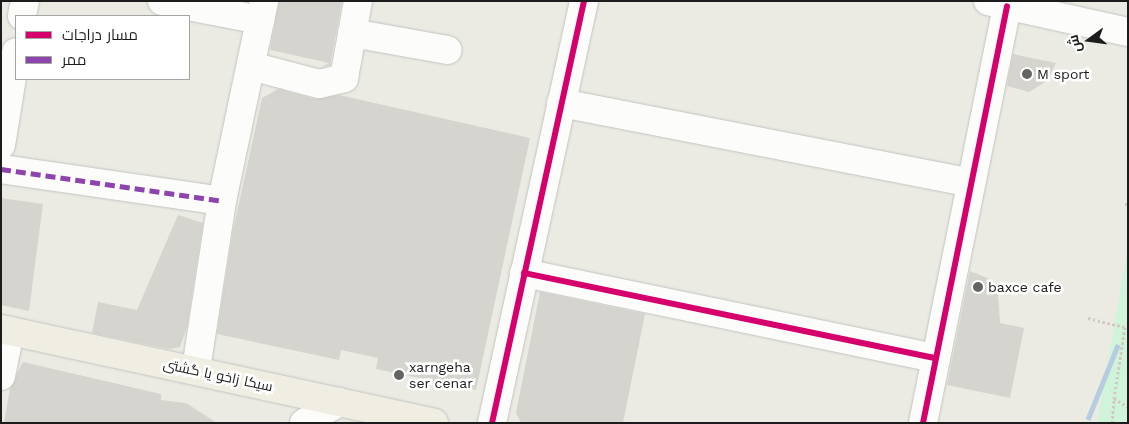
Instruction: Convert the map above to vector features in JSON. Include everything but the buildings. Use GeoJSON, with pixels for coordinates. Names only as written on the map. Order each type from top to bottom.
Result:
{"type":"FeatureCollection","features":[{"type":"Feature","properties":{"kind":"main road","name":"سیکا زاخو یا گشتى"},"geometry":{"type":"LineString","coordinates":[[6,330],[434,423]]}},
{"type":"Feature","properties":{"kind":"street"},"geometry":{"type":"LineString","coordinates":[[22,15],[24,1]]}},
{"type":"Feature","properties":{"kind":"street"},"geometry":{"type":"LineString","coordinates":[[162,1],[262,11],[222,201],[196,370]]}},
{"type":"Feature","properties":{"kind":"street"},"geometry":{"type":"LineString","coordinates":[[251,66],[319,84],[344,78],[358,1]]}},
{"type":"Feature","properties":{"kind":"street"},"geometry":{"type":"LineString","coordinates":[[492,423],[584,1]]}},
{"type":"Feature","properties":{"kind":"street"},"geometry":{"type":"LineString","coordinates":[[923,423],[971,183],[997,3],[1128,32]]}},
{"type":"Feature","properties":{"kind":"street"},"geometry":{"type":"LineString","coordinates":[[352,33],[447,50]]}},
{"type":"Feature","properties":{"kind":"street"},"geometry":{"type":"LineString","coordinates":[[1,145],[15,58]]}},
{"type":"Feature","properties":{"kind":"street"},"geometry":{"type":"LineString","coordinates":[[561,103],[971,183]]}},
{"type":"Feature","properties":{"kind":"street"},"geometry":{"type":"LineString","coordinates":[[1,169],[222,201]]}},
{"type":"Feature","properties":{"kind":"street"},"geometry":{"type":"LineString","coordinates":[[524,272],[936,358]]}},
{"type":"Feature","properties":{"kind":"street"},"geometry":{"type":"LineString","coordinates":[[1,376],[6,330]]}},
{"type":"Feature","properties":{"kind":"street"},"geometry":{"type":"LineString","coordinates":[[304,423],[339,402]]}},
{"type":"Feature","properties":{"kind":"path"},"geometry":{"type":"LineString","coordinates":[[1088,318],[1127,328],[1114,398],[1112,423]]}},
{"type":"Feature","properties":{"kind":"path"},"geometry":{"type":"LineString","coordinates":[[1114,398],[1128,406]]}},
{"type":"Feature","properties":{"kind":"green space"},"geometry":{"type":"Polygon","coordinates":[[[1128,247],[1128,423],[1097,423],[1128,247]]]}},
{"type":"Feature","properties":{"kind":"water"},"geometry":{"type":"Polygon","coordinates":[[[1116,344],[1121,346],[1090,421],[1086,419],[1116,344]]]}},
{"type":"Feature","properties":{"kind":"marked path"},"geometry":{"type":"LineString","coordinates":[[1,169],[222,201]]}},
{"type":"Feature","properties":{"kind":"cycle path"},"geometry":{"type":"LineString","coordinates":[[492,423],[584,1]]}},
{"type":"Feature","properties":{"kind":"cycle path"},"geometry":{"type":"LineString","coordinates":[[923,423],[1007,6]]}},
{"type":"Feature","properties":{"kind":"cycle path"},"geometry":{"type":"LineString","coordinates":[[524,273],[935,358]]}},
{"type":"Feature","properties":{"kind":"place","name":"M sport"},"geometry":{"type":"Point","coordinates":[1027,74]}},
{"type":"Feature","properties":{"kind":"place","name":"baxce cafe"},"geometry":{"type":"Point","coordinates":[978,287]}},
{"type":"Feature","properties":{"kind":"place","name":"xarngeha ser cenar"},"geometry":{"type":"Point","coordinates":[399,375]}}]}
